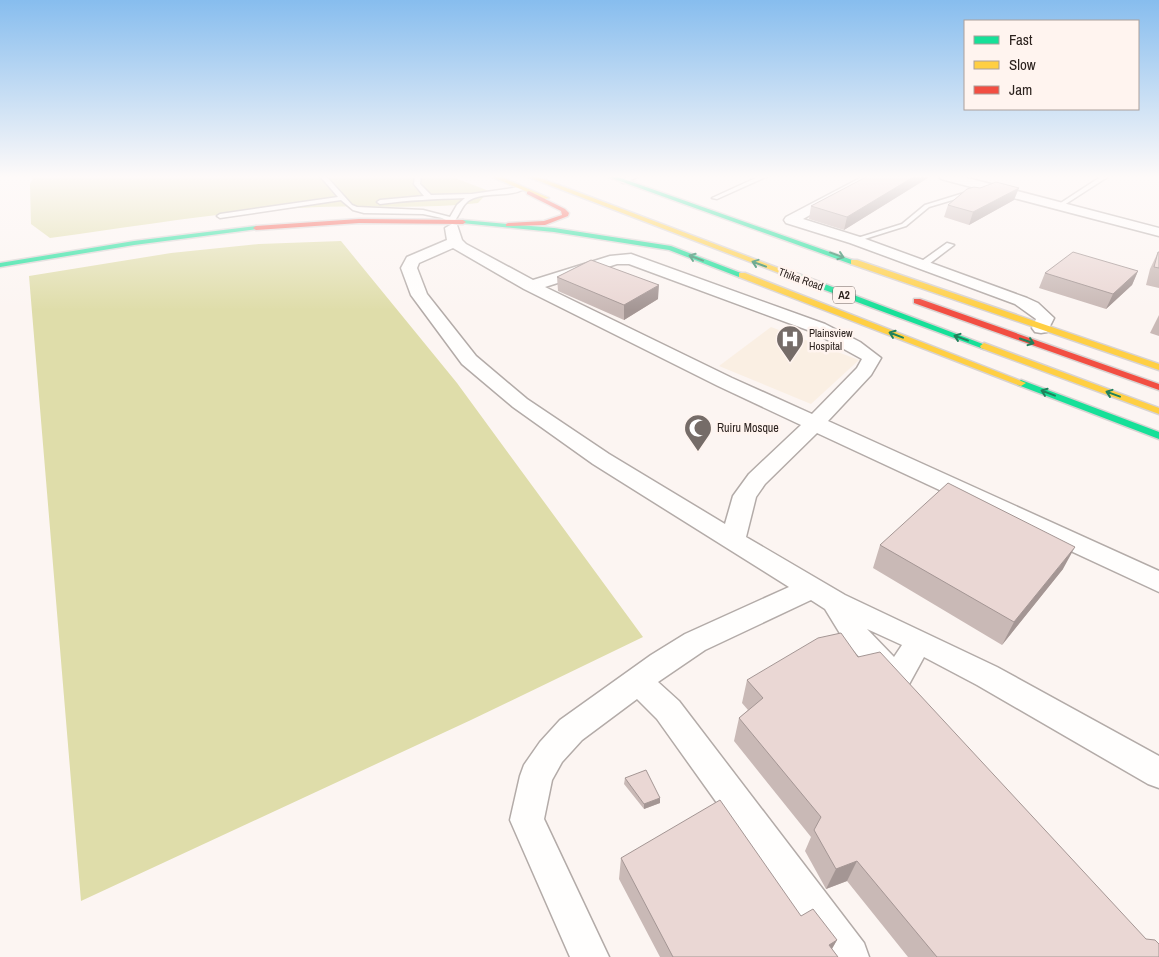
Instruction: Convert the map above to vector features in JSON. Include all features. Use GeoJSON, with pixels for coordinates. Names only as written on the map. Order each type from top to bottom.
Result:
{"type":"FeatureCollection","features":[{"type":"Feature","properties":{"kind":"main road"},"geometry":{"type":"LineString","coordinates":[[0,265],[140,242],[246,229],[360,221],[454,231],[538,224],[554,221]]}},
{"type":"Feature","properties":{"kind":"main road","name":"Thika Road"},"geometry":{"type":"LineString","coordinates":[[646,221],[1159,411]]}},
{"type":"Feature","properties":{"kind":"main road"},"geometry":{"type":"LineString","coordinates":[[738,221],[1041,328],[1159,367]]}},
{"type":"Feature","properties":{"kind":"main road"},"geometry":{"type":"LineString","coordinates":[[508,225],[600,235],[671,248]]}},
{"type":"Feature","properties":{"kind":"main road"},"geometry":{"type":"LineString","coordinates":[[626,230],[671,248]]}},
{"type":"Feature","properties":{"kind":"main road","name":"Thika Road"},"geometry":{"type":"LineString","coordinates":[[671,248],[1159,436]]}},
{"type":"Feature","properties":{"kind":"main road"},"geometry":{"type":"LineString","coordinates":[[902,296],[1159,387]]}},
{"type":"Feature","properties":{"kind":"street"},"geometry":{"type":"LineString","coordinates":[[793,221],[855,240],[1032,307],[1045,318],[1041,328]]}},
{"type":"Feature","properties":{"kind":"street"},"geometry":{"type":"LineString","coordinates":[[1115,221],[1159,232]]}},
{"type":"Feature","properties":{"kind":"street"},"geometry":{"type":"LineString","coordinates":[[771,232],[798,222]]}},
{"type":"Feature","properties":{"kind":"street"},"geometry":{"type":"LineString","coordinates":[[1159,582],[814,424],[530,286],[461,247],[454,231],[412,260],[409,268],[419,295],[427,308],[469,360],[520,403],[601,459],[824,595],[987,676],[1159,773]]}},
{"type":"Feature","properties":{"kind":"street"},"geometry":{"type":"LineString","coordinates":[[530,286],[578,273],[615,259],[632,258],[808,324],[854,346],[872,358],[864,371],[814,424],[757,479],[745,496],[733,539]]}},
{"type":"Feature","properties":{"kind":"street"},"geometry":{"type":"LineString","coordinates":[[808,324],[828,309]]}},
{"type":"Feature","properties":{"kind":"street"},"geometry":{"type":"LineString","coordinates":[[590,957],[527,820],[536,776],[551,752],[570,730],[661,663],[695,642],[824,595]]}},
{"type":"Feature","properties":{"kind":"street"},"geometry":{"type":"LineString","coordinates":[[824,595],[852,630],[907,690],[919,641]]}},
{"type":"Feature","properties":{"kind":"street"},"geometry":{"type":"LineString","coordinates":[[638,681],[668,710],[850,957]]}},
{"type":"Feature","properties":{"kind":"lane"},"geometry":{"type":"LineString","coordinates":[[449,221],[454,231]]}},
{"type":"Feature","properties":{"kind":"lane"},"geometry":{"type":"LineString","coordinates":[[454,221],[454,231]]}},
{"type":"Feature","properties":{"kind":"lane"},"geometry":{"type":"LineString","coordinates":[[855,240],[904,224],[908,221]]}},
{"type":"Feature","properties":{"kind":"lane"},"geometry":{"type":"LineString","coordinates":[[922,265],[950,245]]}},
{"type":"Feature","properties":{"kind":"shaded area"},"geometry":{"type":"Polygon","coordinates":[[[31,221],[173,221],[50,238],[31,224],[31,221]]]}},
{"type":"Feature","properties":{"kind":"shaded area"},"geometry":{"type":"Polygon","coordinates":[[[341,241],[457,383],[643,637],[471,720],[81,901],[29,276],[171,253],[259,244],[341,241]]]}},
{"type":"Feature","properties":{"kind":"shaded area","name":"Plainsview Hospital"},"geometry":{"type":"Polygon","coordinates":[[[771,327],[859,360],[811,404],[719,366],[771,327]]]}},
{"type":"Feature","properties":{"kind":"building"},"geometry":{"type":"Polygon","coordinates":[[[1073,252],[1138,271],[1113,294],[1045,273],[1073,252]]]}},
{"type":"Feature","properties":{"kind":"building"},"geometry":{"type":"Polygon","coordinates":[[[1159,252],[1159,268],[1154,267],[1159,252]]]}},
{"type":"Feature","properties":{"kind":"building"},"geometry":{"type":"Polygon","coordinates":[[[591,260],[659,285],[624,305],[557,277],[591,260]]]}},
{"type":"Feature","properties":{"kind":"building"},"geometry":{"type":"Polygon","coordinates":[[[948,483],[1075,547],[1014,622],[880,545],[948,483]]]}},
{"type":"Feature","properties":{"kind":"building"},"geometry":{"type":"Polygon","coordinates":[[[841,633],[858,657],[880,652],[1146,939],[1155,940],[1159,944],[1159,957],[937,957],[857,861],[836,869],[814,830],[821,817],[739,718],[763,698],[747,680],[818,638],[841,633]]]}},
{"type":"Feature","properties":{"kind":"building"},"geometry":{"type":"Polygon","coordinates":[[[646,770],[660,798],[644,804],[625,778],[646,770]]]}},
{"type":"Feature","properties":{"kind":"building"},"geometry":{"type":"Polygon","coordinates":[[[720,800],[801,916],[813,909],[837,940],[829,945],[838,957],[673,957],[621,858],[720,800]]]}},
{"type":"Feature","properties":{"kind":"traffic: fast"},"geometry":{"type":"LineString","coordinates":[[736,221],[854,262]]}},
{"type":"Feature","properties":{"kind":"traffic: fast"},"geometry":{"type":"LineString","coordinates":[[463,222],[554,230],[671,248],[742,275]]}},
{"type":"Feature","properties":{"kind":"traffic: fast"},"geometry":{"type":"LineString","coordinates":[[0,265],[134,243],[256,228]]}},
{"type":"Feature","properties":{"kind":"traffic: fast"},"geometry":{"type":"LineString","coordinates":[[790,274],[984,346]]}},
{"type":"Feature","properties":{"kind":"traffic: fast"},"geometry":{"type":"LineString","coordinates":[[1021,383],[1159,436]]}},
{"type":"Feature","properties":{"kind":"traffic: slow"},"geometry":{"type":"LineString","coordinates":[[648,221],[790,274]]}},
{"type":"Feature","properties":{"kind":"traffic: slow"},"geometry":{"type":"LineString","coordinates":[[854,262],[1159,367]]}},
{"type":"Feature","properties":{"kind":"traffic: slow"},"geometry":{"type":"LineString","coordinates":[[742,275],[1021,383]]}},
{"type":"Feature","properties":{"kind":"traffic: slow"},"geometry":{"type":"LineString","coordinates":[[984,346],[1159,411]]}},
{"type":"Feature","properties":{"kind":"traffic: jam"},"geometry":{"type":"LineString","coordinates":[[256,228],[359,221],[463,222]]}},
{"type":"Feature","properties":{"kind":"traffic: jam"},"geometry":{"type":"LineString","coordinates":[[508,225],[545,223],[552,221]]}},
{"type":"Feature","properties":{"kind":"traffic: jam"},"geometry":{"type":"LineString","coordinates":[[917,301],[1159,387]]}},
{"type":"Feature","properties":{"kind":"place","name":"Plainsview Hospital"},"geometry":{"type":"Point","coordinates":[790,363]}},
{"type":"Feature","properties":{"kind":"place","name":"Ruiru Mosque"},"geometry":{"type":"Point","coordinates":[698,452]}}]}
